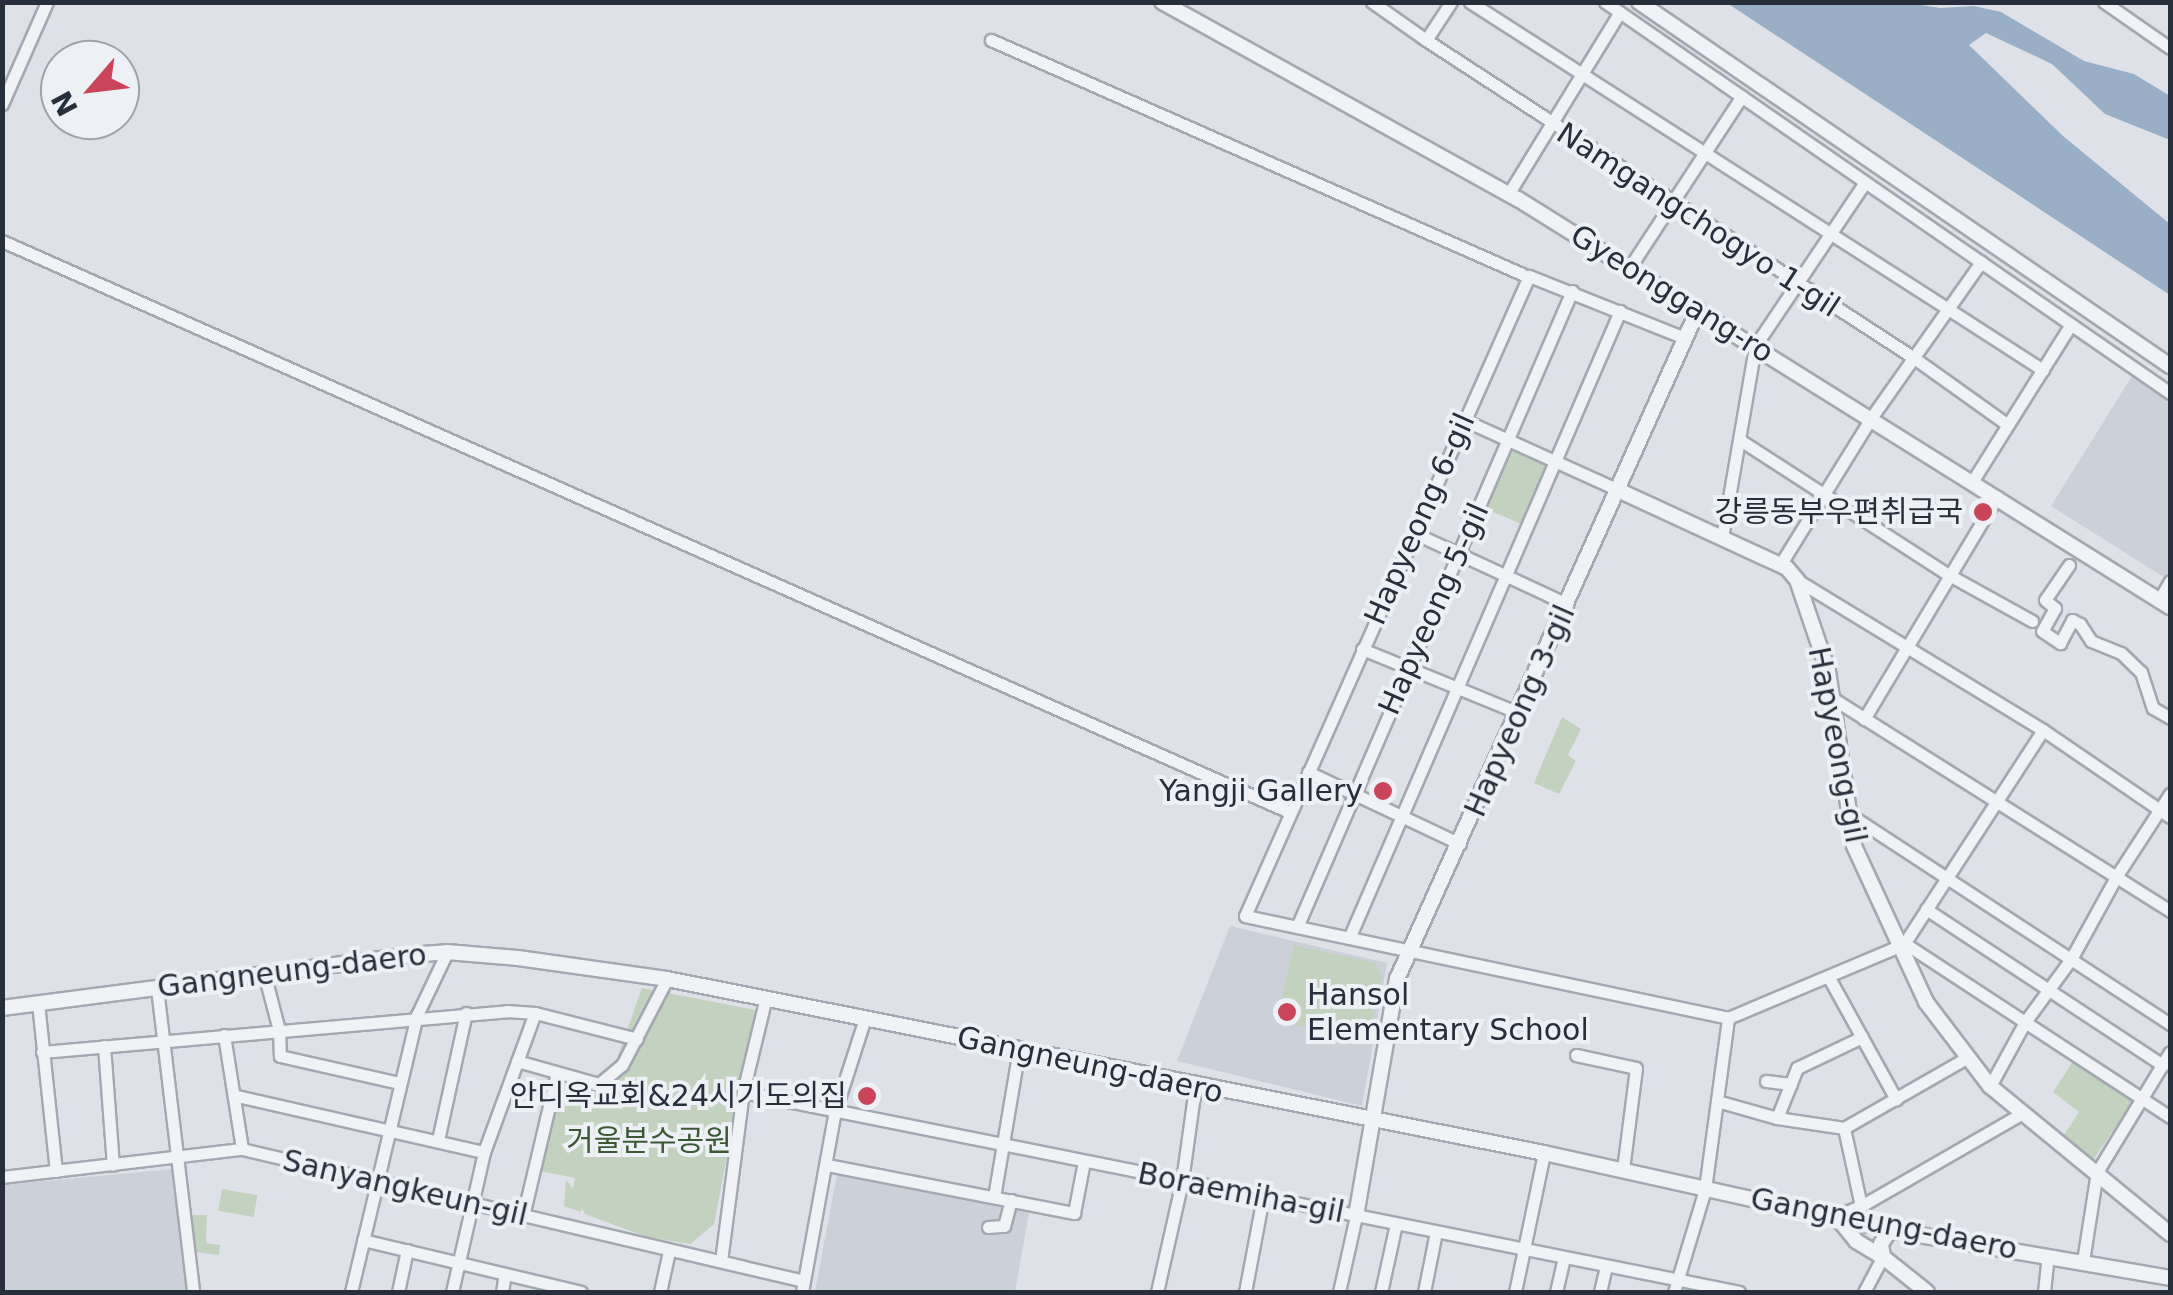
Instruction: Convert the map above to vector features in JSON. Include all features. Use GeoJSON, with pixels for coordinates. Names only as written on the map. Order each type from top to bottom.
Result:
{"type":"FeatureCollection","features":[{"type":"Feature","properties":{"kind":"street"},"geometry":{"type":"LineString","coordinates":[[2,104],[47,2]]}},
{"type":"Feature","properties":{"kind":"street","name":"Gyeonggang-ro"},"geometry":{"type":"LineString","coordinates":[[1162,2],[1509,193],[2165,603]]}},
{"type":"Feature","properties":{"kind":"street","name":"Namgangchogyo 1-gil"},"geometry":{"type":"LineString","coordinates":[[1372,2],[1549,124],[1914,358],[2008,424]]}},
{"type":"Feature","properties":{"kind":"street"},"geometry":{"type":"LineString","coordinates":[[1426,40],[1451,2]]}},
{"type":"Feature","properties":{"kind":"street"},"geometry":{"type":"LineString","coordinates":[[1470,2],[2042,370]]}},
{"type":"Feature","properties":{"kind":"street"},"geometry":{"type":"LineString","coordinates":[[1605,2],[2170,392]]}},
{"type":"Feature","properties":{"kind":"street"},"geometry":{"type":"LineString","coordinates":[[1639,2],[2170,366]]}},
{"type":"Feature","properties":{"kind":"street"},"geometry":{"type":"LineString","coordinates":[[2104,2],[2170,48]]}},
{"type":"Feature","properties":{"kind":"street"},"geometry":{"type":"LineString","coordinates":[[1509,193],[1620,12]]}},
{"type":"Feature","properties":{"kind":"street"},"geometry":{"type":"LineString","coordinates":[[991,40],[1522,274]]}},
{"type":"Feature","properties":{"kind":"street"},"geometry":{"type":"LineString","coordinates":[[1630,267],[1708,154],[1742,96]]}},
{"type":"Feature","properties":{"kind":"street"},"geometry":{"type":"LineString","coordinates":[[1722,538],[1755,346],[1865,182]]}},
{"type":"Feature","properties":{"kind":"street"},"geometry":{"type":"LineString","coordinates":[[2,241],[1284,810]]}},
{"type":"Feature","properties":{"kind":"street"},"geometry":{"type":"LineString","coordinates":[[1780,564],[1871,418],[1981,262]]}},
{"type":"Feature","properties":{"kind":"street","name":"Hapyeong 6-gil"},"geometry":{"type":"LineString","coordinates":[[1297,927],[1245,916],[1529,276],[1685,338]]}},
{"type":"Feature","properties":{"kind":"street","name":"Hapyeong 5-gil"},"geometry":{"type":"LineString","coordinates":[[1297,927],[1572,291]]}},
{"type":"Feature","properties":{"kind":"street","name":"Hapyeong 3-gil"},"geometry":{"type":"LineString","coordinates":[[1356,1216],[1397,980],[1698,310]]}},
{"type":"Feature","properties":{"kind":"street"},"geometry":{"type":"LineString","coordinates":[[1350,936],[1620,311]]}},
{"type":"Feature","properties":{"kind":"street"},"geometry":{"type":"LineString","coordinates":[[1972,482],[2071,324]]}},
{"type":"Feature","properties":{"kind":"street"},"geometry":{"type":"LineString","coordinates":[[1464,420],[1618,490]]}},
{"type":"Feature","properties":{"kind":"street"},"geometry":{"type":"LineString","coordinates":[[1740,440],[1949,575],[2032,621]]}},
{"type":"Feature","properties":{"kind":"street","name":"Hapyeong-gil"},"geometry":{"type":"LineString","coordinates":[[1618,490],[1780,564],[1797,580],[1828,672],[1854,846],[1926,1002],[1990,1086],[2170,1234]]}},
{"type":"Feature","properties":{"kind":"street"},"geometry":{"type":"LineString","coordinates":[[1864,719],[1997,497]]}},
{"type":"Feature","properties":{"kind":"street"},"geometry":{"type":"LineString","coordinates":[[1414,533],[1567,604]]}},
{"type":"Feature","properties":{"kind":"street"},"geometry":{"type":"LineString","coordinates":[[2069,565],[2046,600],[2092,642],[2120,653],[2141,672],[2153,708],[2170,718]]}},
{"type":"Feature","properties":{"kind":"street"},"geometry":{"type":"LineString","coordinates":[[1797,580],[2042,730],[2165,814]]}},
{"type":"Feature","properties":{"kind":"street"},"geometry":{"type":"LineString","coordinates":[[2165,603],[2170,581]]}},
{"type":"Feature","properties":{"kind":"street"},"geometry":{"type":"LineString","coordinates":[[2056,608],[2042,631],[2060,643],[2072,620]]}},
{"type":"Feature","properties":{"kind":"street"},"geometry":{"type":"LineString","coordinates":[[1362,648],[1519,713]]}},
{"type":"Feature","properties":{"kind":"street"},"geometry":{"type":"LineString","coordinates":[[1832,698],[2170,911]]}},
{"type":"Feature","properties":{"kind":"street"},"geometry":{"type":"LineString","coordinates":[[1297,927],[1728,1018],[1898,942],[1926,909],[2042,730]]}},
{"type":"Feature","properties":{"kind":"street"},"geometry":{"type":"LineString","coordinates":[[1308,772],[1460,844]]}},
{"type":"Feature","properties":{"kind":"street"},"geometry":{"type":"LineString","coordinates":[[1990,1086],[2025,1022],[2071,959],[2116,877],[2165,814],[2170,794]]}},
{"type":"Feature","properties":{"kind":"street"},"geometry":{"type":"LineString","coordinates":[[1849,814],[2170,1024]]}},
{"type":"Feature","properties":{"kind":"street"},"geometry":{"type":"LineString","coordinates":[[1926,909],[2163,1065]]}},
{"type":"Feature","properties":{"kind":"street"},"geometry":{"type":"LineString","coordinates":[[1898,942],[2170,1117]]}},
{"type":"Feature","properties":{"kind":"street"},"geometry":{"type":"LineString","coordinates":[[351,1292],[417,1016],[447,952]]}},
{"type":"Feature","properties":{"kind":"street","name":"Gangneung-daero"},"geometry":{"type":"LineString","coordinates":[[2,1008],[447,952],[667,980],[1544,1153],[1890,1230],[2083,1260],[2170,1278]]}},
{"type":"Feature","properties":{"kind":"street"},"geometry":{"type":"LineString","coordinates":[[264,973],[279,1030],[280,1056],[400,1083]]}},
{"type":"Feature","properties":{"kind":"street"},"geometry":{"type":"LineString","coordinates":[[1828,976],[1896,1099]]}},
{"type":"Feature","properties":{"kind":"street"},"geometry":{"type":"LineString","coordinates":[[517,1061],[556,1076],[599,1084],[622,1065],[667,980]]}},
{"type":"Feature","properties":{"kind":"street"},"geometry":{"type":"LineString","coordinates":[[157,988],[193,1292]]}},
{"type":"Feature","properties":{"kind":"street"},"geometry":{"type":"LineString","coordinates":[[722,1260],[743,1092],[764,1001]]}},
{"type":"Feature","properties":{"kind":"street"},"geometry":{"type":"LineString","coordinates":[[38,1003],[56,1171]]}},
{"type":"Feature","properties":{"kind":"street"},"geometry":{"type":"LineString","coordinates":[[42,1052],[466,1013],[535,1013],[637,1038]]}},
{"type":"Feature","properties":{"kind":"street"},"geometry":{"type":"LineString","coordinates":[[438,1140],[466,1013]]}},
{"type":"Feature","properties":{"kind":"street"},"geometry":{"type":"LineString","coordinates":[[452,1292],[484,1152],[535,1013]]}},
{"type":"Feature","properties":{"kind":"street"},"geometry":{"type":"LineString","coordinates":[[1675,1286],[1705,1189],[1728,1018]]}},
{"type":"Feature","properties":{"kind":"street"},"geometry":{"type":"LineString","coordinates":[[803,1287],[835,1111],[864,1021]]}},
{"type":"Feature","properties":{"kind":"street"},"geometry":{"type":"LineString","coordinates":[[224,1034],[237,1096],[242,1149]]}},
{"type":"Feature","properties":{"kind":"street"},"geometry":{"type":"LineString","coordinates":[[1777,1118],[1798,1068],[1862,1037]]}},
{"type":"Feature","properties":{"kind":"street"},"geometry":{"type":"LineString","coordinates":[[104,1046],[113,1165]]}},
{"type":"Feature","properties":{"kind":"street"},"geometry":{"type":"LineString","coordinates":[[994,1198],[1020,1049]]}},
{"type":"Feature","properties":{"kind":"street"},"geometry":{"type":"LineString","coordinates":[[2083,1260],[2097,1172],[2170,1052]]}},
{"type":"Feature","properties":{"kind":"street"},"geometry":{"type":"LineString","coordinates":[[1576,1054],[1636,1068],[1623,1170]]}},
{"type":"Feature","properties":{"kind":"street"},"geometry":{"type":"LineString","coordinates":[[1717,1100],[1777,1118],[1844,1128],[1966,1058]]}},
{"type":"Feature","properties":{"kind":"street"},"geometry":{"type":"LineString","coordinates":[[523,1216],[556,1076]]}},
{"type":"Feature","properties":{"kind":"street"},"geometry":{"type":"LineString","coordinates":[[1766,1081],[1791,1084]]}},
{"type":"Feature","properties":{"kind":"street"},"geometry":{"type":"LineString","coordinates":[[1176,1292],[1158,1290],[1182,1181],[1195,1087]]}},
{"type":"Feature","properties":{"kind":"street","name":"Boraemiha-gil"},"geometry":{"type":"LineString","coordinates":[[743,1092],[1526,1250],[1675,1286],[1739,1292]]}},
{"type":"Feature","properties":{"kind":"street"},"geometry":{"type":"LineString","coordinates":[[237,1096],[484,1152]]}},
{"type":"Feature","properties":{"kind":"street"},"geometry":{"type":"LineString","coordinates":[[1927,1292],[1883,1257],[1856,1242],[1836,1216],[1861,1206],[2023,1113]]}},
{"type":"Feature","properties":{"kind":"street"},"geometry":{"type":"LineString","coordinates":[[1844,1128],[1861,1206]]}},
{"type":"Feature","properties":{"kind":"street","name":"Sanyangkeun-gil"},"geometry":{"type":"LineString","coordinates":[[2,1177],[242,1149],[669,1251],[722,1260],[803,1287]]}},
{"type":"Feature","properties":{"kind":"street"},"geometry":{"type":"LineString","coordinates":[[1515,1292],[1544,1153]]}},
{"type":"Feature","properties":{"kind":"street"},"geometry":{"type":"LineString","coordinates":[[827,1166],[1074,1213],[1084,1161]]}},
{"type":"Feature","properties":{"kind":"street"},"geometry":{"type":"LineString","coordinates":[[1245,1292],[1263,1197]]}},
{"type":"Feature","properties":{"kind":"street"},"geometry":{"type":"LineString","coordinates":[[988,1228],[1004,1226],[1011,1200]]}},
{"type":"Feature","properties":{"kind":"street"},"geometry":{"type":"LineString","coordinates":[[1339,1292],[1356,1216]]}},
{"type":"Feature","properties":{"kind":"street"},"geometry":{"type":"LineString","coordinates":[[1381,1292],[1396,1224]]}},
{"type":"Feature","properties":{"kind":"street"},"geometry":{"type":"LineString","coordinates":[[1864,1292],[1883,1257],[1881,1244],[1890,1230]]}},
{"type":"Feature","properties":{"kind":"street"},"geometry":{"type":"LineString","coordinates":[[1424,1292],[1436,1232]]}},
{"type":"Feature","properties":{"kind":"street"},"geometry":{"type":"LineString","coordinates":[[363,1240],[553,1289],[581,1292]]}},
{"type":"Feature","properties":{"kind":"street"},"geometry":{"type":"LineString","coordinates":[[398,1292],[407,1250]]}},
{"type":"Feature","properties":{"kind":"street"},"geometry":{"type":"LineString","coordinates":[[660,1292],[669,1251]]}},
{"type":"Feature","properties":{"kind":"street"},"geometry":{"type":"LineString","coordinates":[[2044,1292],[2048,1256]]}},
{"type":"Feature","properties":{"kind":"street"},"geometry":{"type":"LineString","coordinates":[[1556,1292],[1564,1258]]}},
{"type":"Feature","properties":{"kind":"street"},"geometry":{"type":"LineString","coordinates":[[1600,1292],[1606,1267]]}},
{"type":"Feature","properties":{"kind":"street"},"geometry":{"type":"LineString","coordinates":[[502,1292],[506,1274]]}},
{"type":"Feature","properties":{"kind":"shaded area"},"geometry":{"type":"Polygon","coordinates":[[[2132,376],[2170,401],[2167,579],[2051,506],[2132,376]]]}},
{"type":"Feature","properties":{"kind":"shaded area","name":"Hansol Elementary School"},"geometry":{"type":"Polygon","coordinates":[[[1230,926],[1387,963],[1362,1106],[1177,1061],[1230,926]]]}},
{"type":"Feature","properties":{"kind":"shaded area"},"geometry":{"type":"Polygon","coordinates":[[[173,1169],[187,1292],[3,1292],[3,1185],[173,1169]]]}},
{"type":"Feature","properties":{"kind":"shaded area"},"geometry":{"type":"Polygon","coordinates":[[[837,1174],[1029,1213],[1015,1292],[815,1292],[837,1174]]]}},
{"type":"Feature","properties":{"kind":"green space"},"geometry":{"type":"Polygon","coordinates":[[[1509,446],[1550,463],[1523,525],[1483,508],[1509,446]]]}},
{"type":"Feature","properties":{"kind":"green space"},"geometry":{"type":"Polygon","coordinates":[[[1562,717],[1581,729],[1568,755],[1576,761],[1559,794],[1534,783],[1562,717]]]}},
{"type":"Feature","properties":{"kind":"green space"},"geometry":{"type":"Polygon","coordinates":[[[1294,945],[1375,963],[1382,977],[1368,1041],[1277,1021],[1294,945]]]}},
{"type":"Feature","properties":{"kind":"green space","name":"거울분수공원"},"geometry":{"type":"Polygon","coordinates":[[[642,988],[755,1010],[714,1224],[690,1244],[647,1237],[585,1214],[582,1208],[581,1212],[564,1206],[566,1180],[573,1189],[575,1178],[540,1171],[559,1077],[596,1080],[615,1064],[642,988]]]}},
{"type":"Feature","properties":{"kind":"green space"},"geometry":{"type":"Polygon","coordinates":[[[2074,1060],[2134,1099],[2094,1159],[2062,1138],[2079,1112],[2053,1092],[2074,1060]]]}},
{"type":"Feature","properties":{"kind":"green space"},"geometry":{"type":"Polygon","coordinates":[[[222,1189],[257,1195],[254,1217],[218,1211],[222,1189]]]}},
{"type":"Feature","properties":{"kind":"green space"},"geometry":{"type":"Polygon","coordinates":[[[192,1215],[207,1215],[206,1243],[220,1245],[219,1255],[195,1252],[192,1215]]]}},
{"type":"Feature","properties":{"kind":"water"},"geometry":{"type":"Polygon","coordinates":[[[1727,3],[1909,3],[1940,8],[1974,6],[2001,12],[2084,61],[2134,74],[2170,96],[2170,140],[2105,114],[2052,64],[1986,33],[1969,45],[2063,136],[2170,224],[2170,295],[1727,3]]]}},
{"type":"Feature","properties":{"kind":"place","name":"강릉동부우편취급국"},"geometry":{"type":"Point","coordinates":[1983,512]}},
{"type":"Feature","properties":{"kind":"place","name":"Yangji Gallery"},"geometry":{"type":"Point","coordinates":[1383,791]}},
{"type":"Feature","properties":{"kind":"place","name":"Hansol Elementary School"},"geometry":{"type":"Point","coordinates":[1287,1012]}},
{"type":"Feature","properties":{"kind":"place","name":"안디옥교회&24시기도의집"},"geometry":{"type":"Point","coordinates":[867,1096]}}]}
